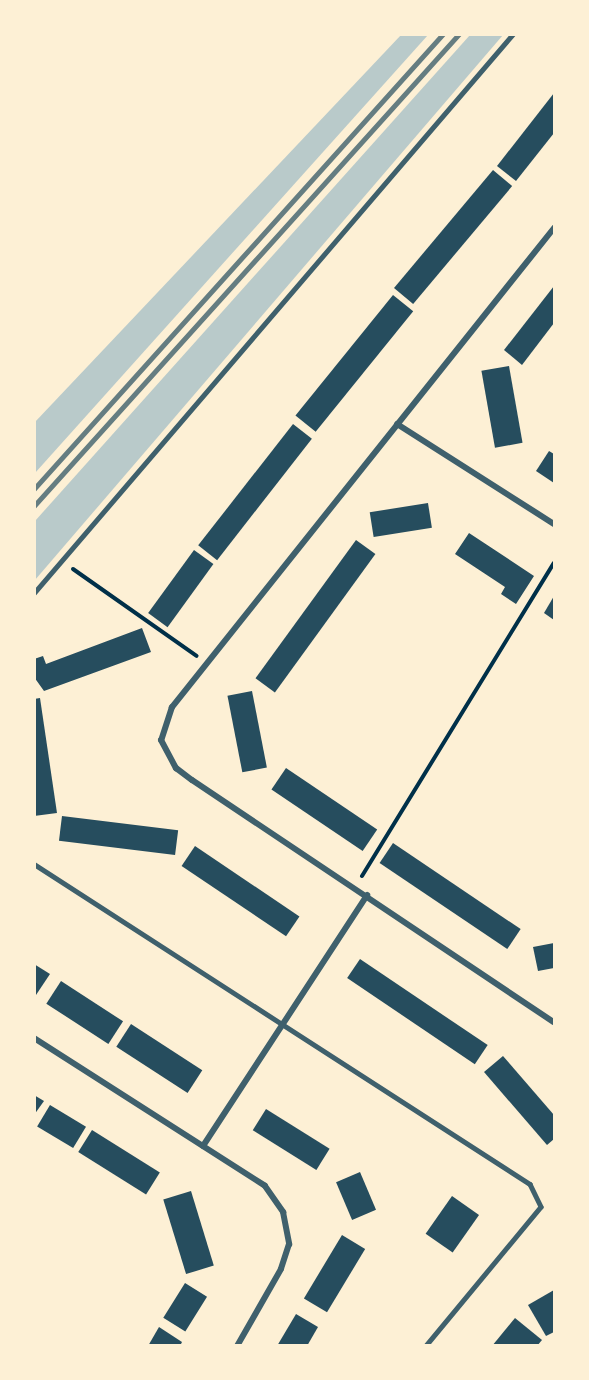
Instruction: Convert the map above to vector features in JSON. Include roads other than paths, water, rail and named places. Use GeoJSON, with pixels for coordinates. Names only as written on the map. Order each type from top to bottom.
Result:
{"type":"FeatureCollection","features":[{"type":"Feature","properties":{"kind":"street"},"geometry":{"type":"LineString","coordinates":[[555,228],[172,707],[164,725],[164,749],[192,780],[555,1022]]}},
{"type":"Feature","properties":{"kind":"street"},"geometry":{"type":"LineString","coordinates":[[397,424],[555,524]]}},
{"type":"Feature","properties":{"kind":"street"},"geometry":{"type":"LineString","coordinates":[[203,1146],[367,895]]}},
{"type":"Feature","properties":{"kind":"street"},"geometry":{"type":"LineString","coordinates":[[34,1038],[265,1186],[283,1212],[289,1244],[281,1269],[237,1346]]}},
{"type":"Feature","properties":{"kind":"lane"},"geometry":{"type":"LineString","coordinates":[[34,593],[513,34]]}},
{"type":"Feature","properties":{"kind":"lane"},"geometry":{"type":"LineString","coordinates":[[34,864],[284,1023],[401,1105],[530,1184],[541,1207],[426,1346]]}},
{"type":"Feature","properties":{"kind":"railway"},"geometry":{"type":"LineString","coordinates":[[34,489],[443,34]]}},
{"type":"Feature","properties":{"kind":"railway"},"geometry":{"type":"LineString","coordinates":[[34,506],[459,34]]}}]}
